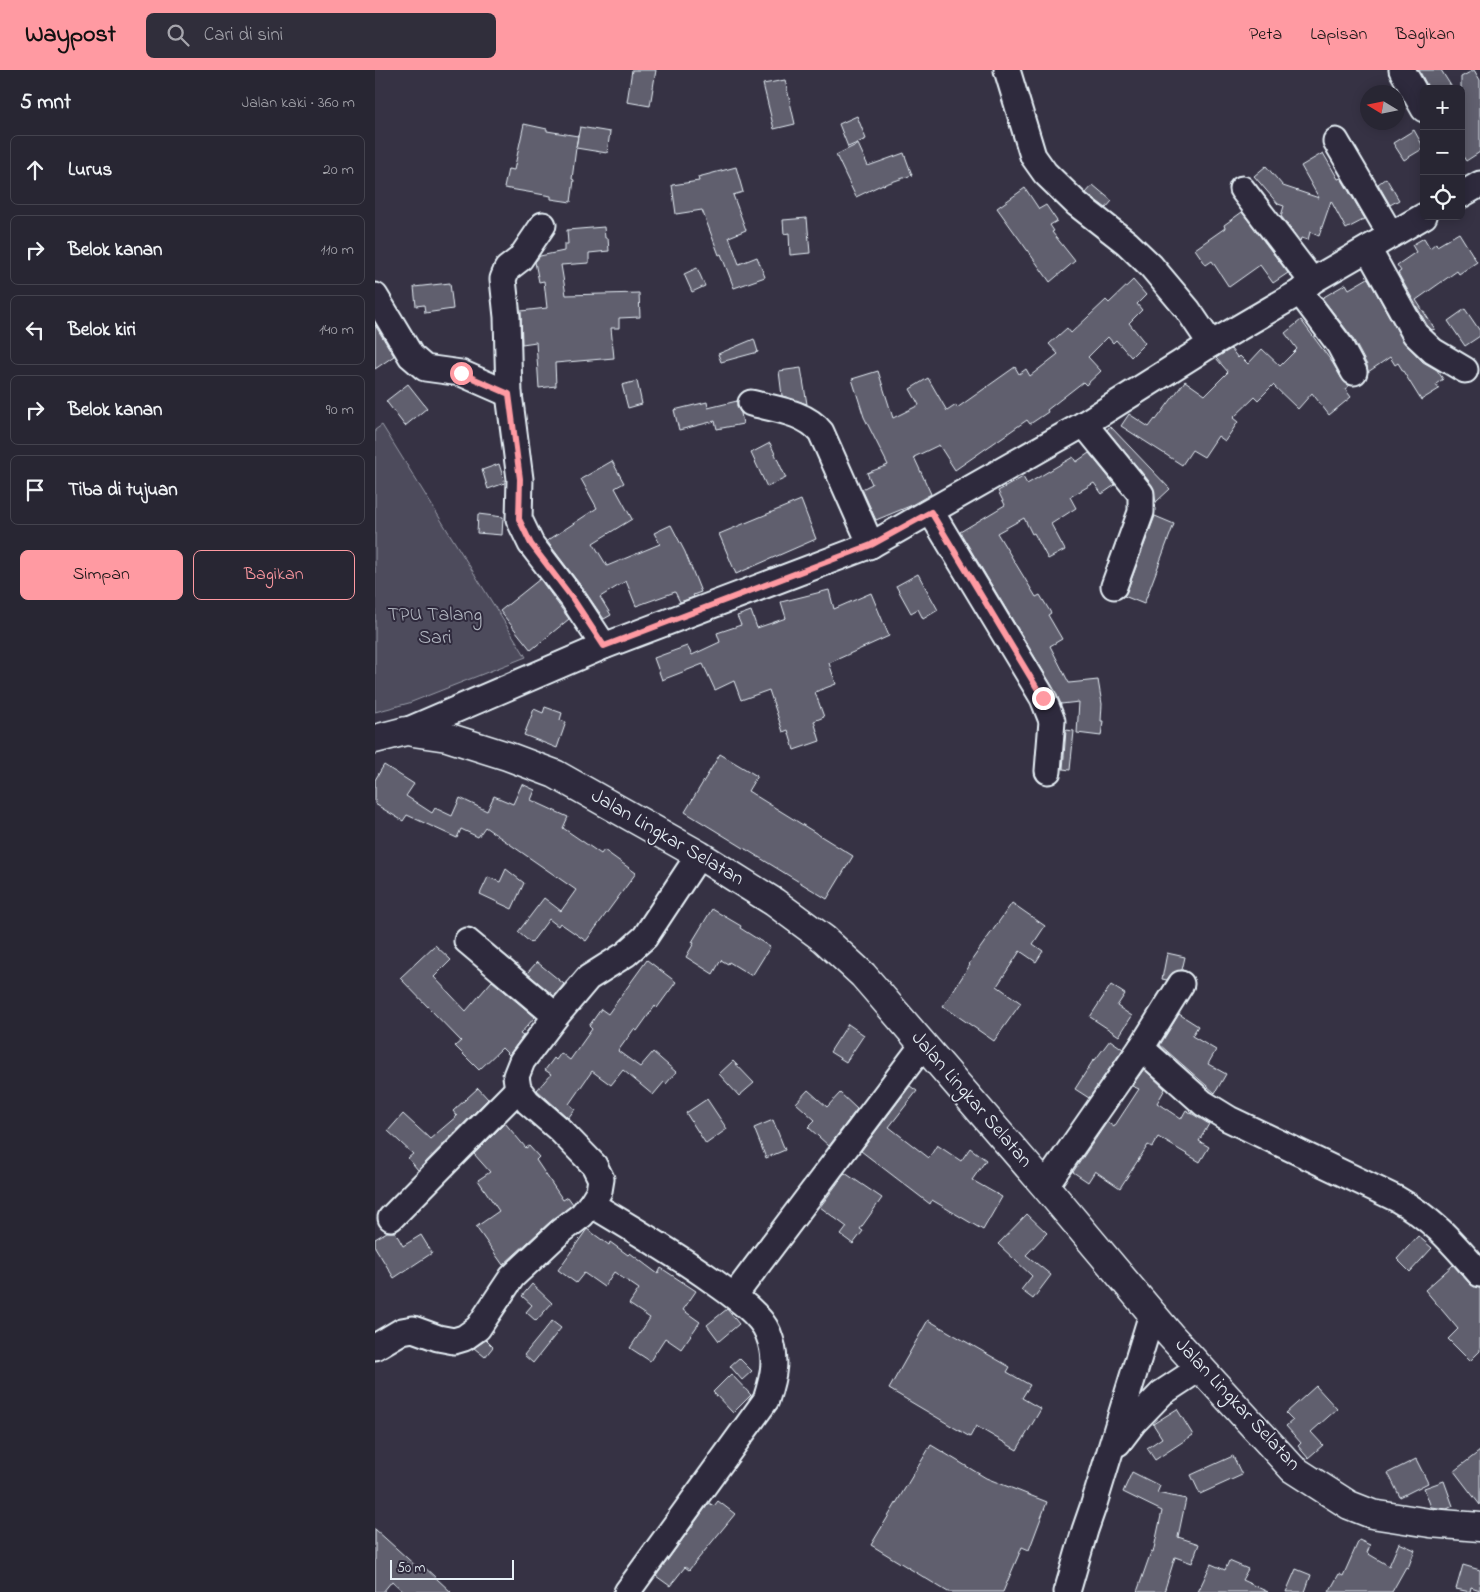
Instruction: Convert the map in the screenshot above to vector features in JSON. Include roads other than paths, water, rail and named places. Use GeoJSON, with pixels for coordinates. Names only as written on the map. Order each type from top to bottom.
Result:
{"type":"FeatureCollection","features":[{"type":"Feature","properties":{"kind":"highway"},"geometry":{"type":"LineString","coordinates":[[375,739],[406,731]]}},
{"type":"Feature","properties":{"kind":"highway","name":"Jalan Lingkar Selatan"},"geometry":{"type":"LineString","coordinates":[[406,731],[447,737],[555,774],[699,855],[774,902],[824,938],[863,975],[1045,1186],[1152,1314],[1293,1469],[1349,1506],[1372,1514],[1430,1524],[1480,1527]]}},
{"type":"Feature","properties":{"kind":"street"},"geometry":{"type":"LineString","coordinates":[[1007,70],[1033,156],[1045,173],[1077,204],[1127,243],[1151,266],[1188,310],[1211,344]]}},
{"type":"Feature","properties":{"kind":"street"},"geometry":{"type":"LineString","coordinates":[[1402,70],[1420,102]]}},
{"type":"Feature","properties":{"kind":"street"},"geometry":{"type":"LineString","coordinates":[[1336,141],[1391,235]]}},
{"type":"Feature","properties":{"kind":"street"},"geometry":{"type":"LineString","coordinates":[[1242,189],[1306,286],[1354,372]]}},
{"type":"Feature","properties":{"kind":"street"},"geometry":{"type":"LineString","coordinates":[[406,731],[604,646],[871,545],[1083,424],[1306,286],[1420,219]]}},
{"type":"Feature","properties":{"kind":"street"},"geometry":{"type":"LineString","coordinates":[[543,225],[520,259],[507,269],[503,279],[507,317],[509,394],[520,479],[519,519],[531,544],[573,599],[604,646]]}},
{"type":"Feature","properties":{"kind":"street"},"geometry":{"type":"LineString","coordinates":[[1368,249],[1415,334],[1433,351],[1465,370]]}},
{"type":"Feature","properties":{"kind":"street"},"geometry":{"type":"LineString","coordinates":[[375,296],[411,356],[425,368],[461,373],[509,394]]}},
{"type":"Feature","properties":{"kind":"street"},"geometry":{"type":"LineString","coordinates":[[751,403],[789,413],[815,425],[821,432],[871,545]]}},
{"type":"Feature","properties":{"kind":"street"},"geometry":{"type":"LineString","coordinates":[[1083,424],[1141,494],[1141,512],[1113,586]]}},
{"type":"Feature","properties":{"kind":"street"},"geometry":{"type":"LineString","coordinates":[[931,512],[1043,698],[1052,721],[1048,771]]}},
{"type":"Feature","properties":{"kind":"street"},"geometry":{"type":"LineString","coordinates":[[375,1347],[402,1331],[413,1329],[438,1338],[455,1341],[464,1338],[479,1328],[512,1276],[560,1232],[582,1215],[591,1204],[599,1190],[601,1179],[594,1165],[559,1129],[528,1102],[518,1089],[517,1076],[522,1061],[588,978],[626,954],[645,937],[699,855]]}},
{"type":"Feature","properties":{"kind":"street"},"geometry":{"type":"LineString","coordinates":[[467,940],[556,1016]]}},
{"type":"Feature","properties":{"kind":"street"},"geometry":{"type":"LineString","coordinates":[[1045,1186],[1141,1048],[1181,984]]}},
{"type":"Feature","properties":{"kind":"street"},"geometry":{"type":"LineString","coordinates":[[734,1296],[923,1045]]}},
{"type":"Feature","properties":{"kind":"street"},"geometry":{"type":"LineString","coordinates":[[1141,1048],[1197,1098],[1229,1119],[1397,1199],[1418,1211],[1441,1230],[1480,1274]]}},
{"type":"Feature","properties":{"kind":"street"},"geometry":{"type":"LineString","coordinates":[[391,1218],[518,1089]]}},
{"type":"Feature","properties":{"kind":"street"},"geometry":{"type":"LineString","coordinates":[[591,1204],[678,1257],[734,1296],[767,1331],[774,1354],[774,1376],[766,1400],[627,1592]]}},
{"type":"Feature","properties":{"kind":"street"},"geometry":{"type":"LineString","coordinates":[[1067,1592],[1152,1314]]}},
{"type":"Feature","properties":{"kind":"street"},"geometry":{"type":"LineString","coordinates":[[1108,1455],[1134,1422],[1162,1393],[1200,1368]]}},
{"type":"Feature","properties":{"kind":"park label","name":"TPU Talang Sari"},"geometry":{"type":"Point","coordinates":[435,626]}}]}
